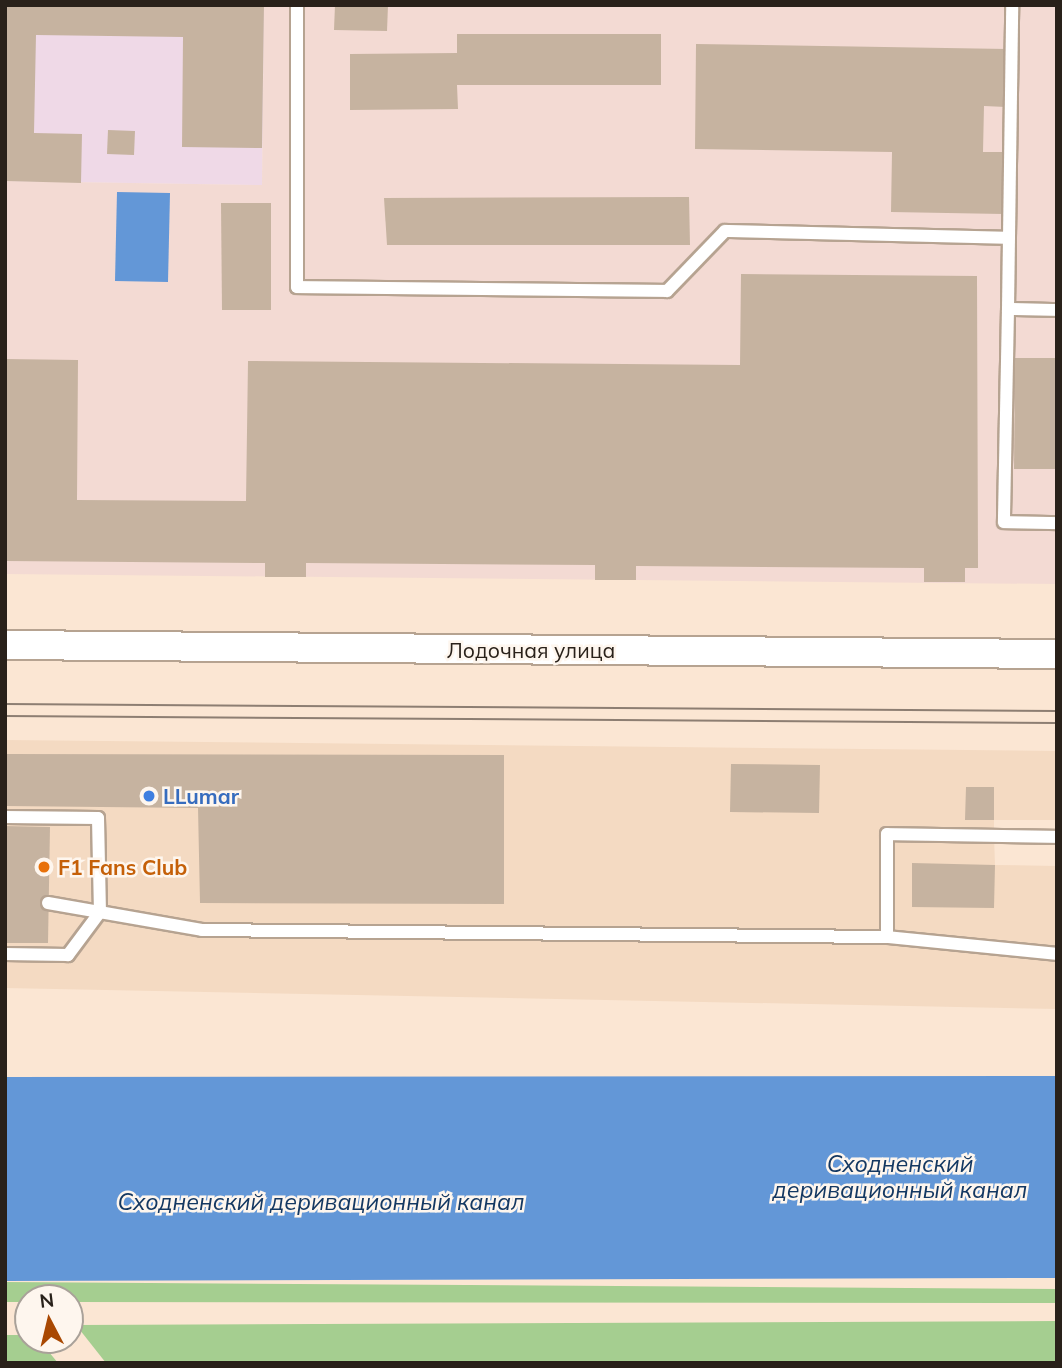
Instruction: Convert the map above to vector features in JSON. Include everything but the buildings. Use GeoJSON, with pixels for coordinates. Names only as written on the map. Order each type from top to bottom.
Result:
{"type":"FeatureCollection","features":[{"type":"Feature","properties":{"kind":"street","name":"Лодочная улица"},"geometry":{"type":"LineString","coordinates":[[5,645],[1057,654]]}},
{"type":"Feature","properties":{"kind":"lane"},"geometry":{"type":"LineString","coordinates":[[297,5],[297,287],[667,291],[725,232],[1009,238]]}},
{"type":"Feature","properties":{"kind":"lane"},"geometry":{"type":"LineString","coordinates":[[1012,5],[1004,522],[1057,523]]}},
{"type":"Feature","properties":{"kind":"lane"},"geometry":{"type":"LineString","coordinates":[[1008,309],[1057,310]]}},
{"type":"Feature","properties":{"kind":"lane"},"geometry":{"type":"LineString","coordinates":[[5,817],[98,818],[100,912],[68,955],[5,954]]}},
{"type":"Feature","properties":{"kind":"lane"},"geometry":{"type":"LineString","coordinates":[[887,937],[887,834],[1057,837]]}},
{"type":"Feature","properties":{"kind":"lane"},"geometry":{"type":"LineString","coordinates":[[48,903],[202,929],[887,937],[1057,954]]}},
{"type":"Feature","properties":{"kind":"shaded area"},"geometry":{"type":"Polygon","coordinates":[[[5,5],[264,5],[262,185],[5,181],[5,5]]]}},
{"type":"Feature","properties":{"kind":"shaded area"},"geometry":{"type":"Polygon","coordinates":[[[264,5],[1057,5],[1057,584],[5,574],[5,181],[262,185],[264,5]]]}},
{"type":"Feature","properties":{"kind":"shaded area"},"geometry":{"type":"Polygon","coordinates":[[[5,740],[1057,751],[1057,820],[994,820],[994,836],[995,865],[1057,866],[1057,1009],[5,988],[5,740]]]}},
{"type":"Feature","properties":{"kind":"green space"},"geometry":{"type":"Polygon","coordinates":[[[5,1282],[1057,1289],[1057,1303],[84,1302],[84,1284],[14,1284],[14,1302],[5,1302],[5,1282]]]}},
{"type":"Feature","properties":{"kind":"green space"},"geometry":{"type":"Polygon","coordinates":[[[1057,1321],[1057,1363],[106,1363],[84,1335],[84,1325],[1057,1321]]]}},
{"type":"Feature","properties":{"kind":"green space"},"geometry":{"type":"Polygon","coordinates":[[[5,1335],[14,1335],[14,1354],[51,1354],[58,1363],[5,1363],[5,1335]]]}},
{"type":"Feature","properties":{"kind":"water"},"geometry":{"type":"Polygon","coordinates":[[[117,192],[170,193],[168,282],[115,281],[117,192]]]}},
{"type":"Feature","properties":{"kind":"water","name":"Сходненский деривационный канал"},"geometry":{"type":"Polygon","coordinates":[[[1057,1076],[1057,1278],[5,1281],[5,1077],[1057,1076]]]}},
{"type":"Feature","properties":{"kind":"tram line"},"geometry":{"type":"LineString","coordinates":[[5,704],[1057,711]]}},
{"type":"Feature","properties":{"kind":"tram line"},"geometry":{"type":"LineString","coordinates":[[5,716],[1057,723]]}},
{"type":"Feature","properties":{"kind":"place","name":"LLumar"},"geometry":{"type":"Point","coordinates":[149,796]}},
{"type":"Feature","properties":{"kind":"place","name":"F1 Fans Club"},"geometry":{"type":"Point","coordinates":[44,867]}}]}
